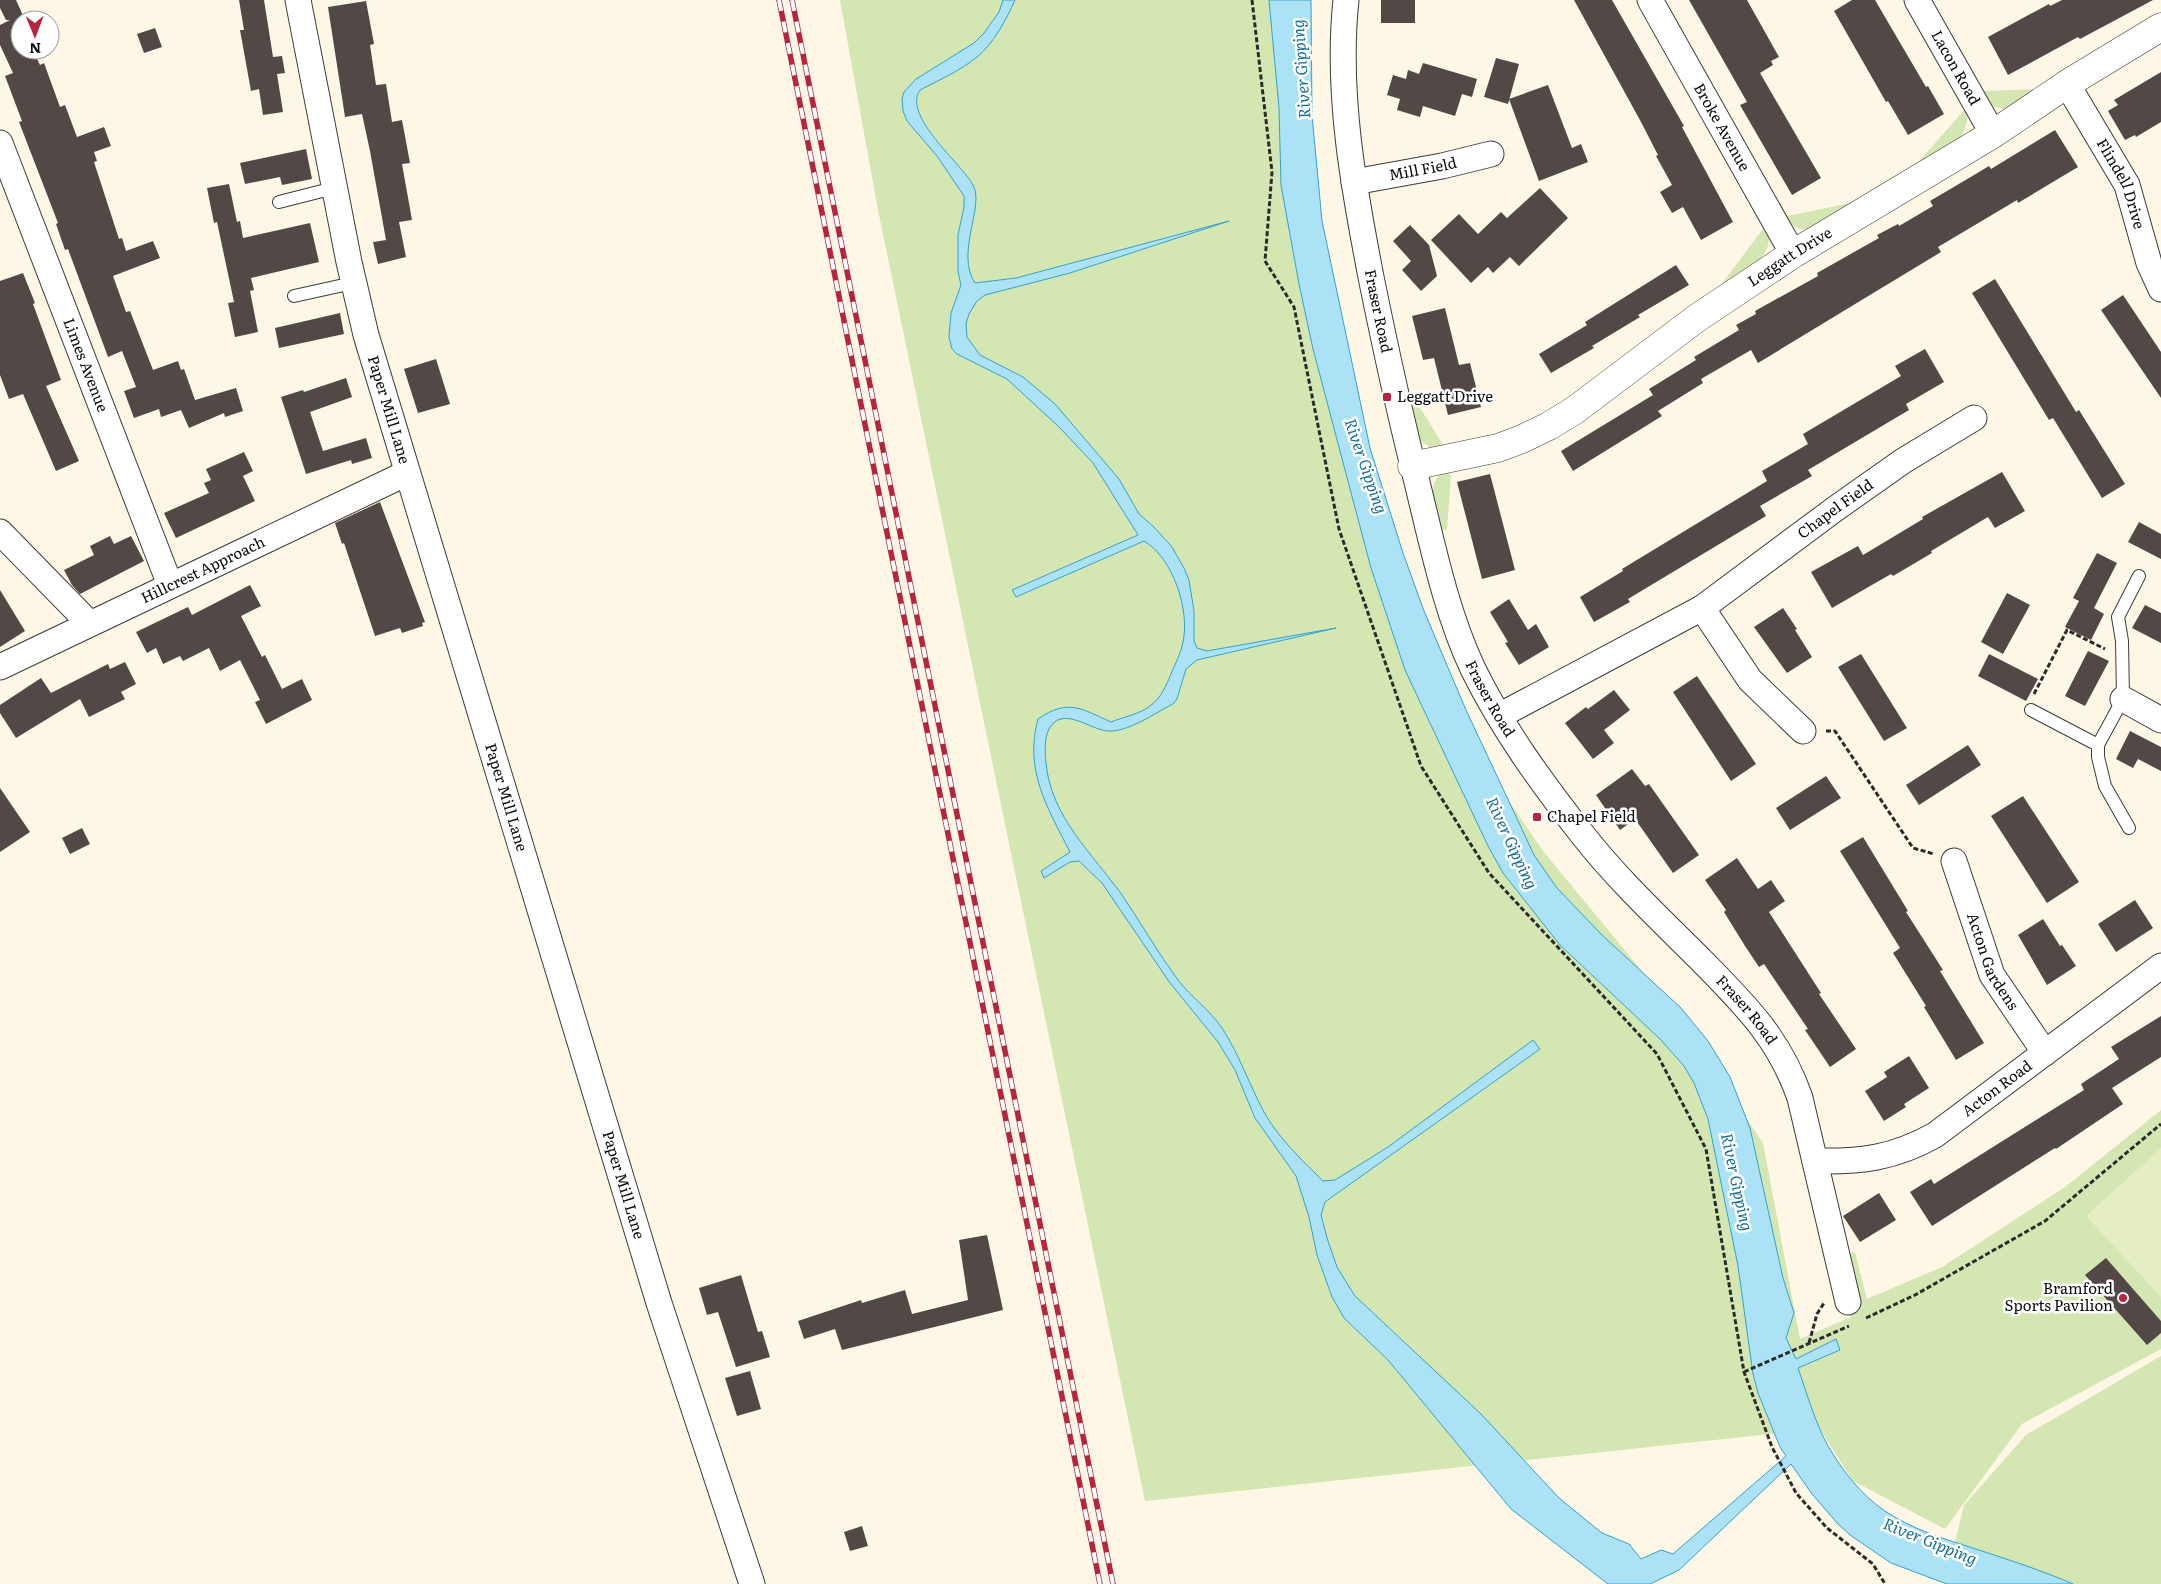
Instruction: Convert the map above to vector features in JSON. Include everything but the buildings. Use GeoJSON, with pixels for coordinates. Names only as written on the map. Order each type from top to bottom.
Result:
{"type":"FeatureCollection","features":[{"type":"Feature","properties":{"kind":"street","name":"Paper Mill Lane"},"geometry":{"type":"LineString","coordinates":[[298,0],[353,283],[366,335],[659,1303],[752,1584]]}},
{"type":"Feature","properties":{"kind":"street","name":"Fraser Road"},"geometry":{"type":"LineString","coordinates":[[1346,0],[1344,68],[1354,182],[1393,387],[1441,576],[1460,635],[1473,668],[1499,716],[1538,776],[1585,838],[1609,866],[1734,994],[1772,1038],[1792,1074],[1800,1098],[1842,1278],[1855,1315]]}},
{"type":"Feature","properties":{"kind":"street","name":"Broke Avenue"},"geometry":{"type":"LineString","coordinates":[[1650,0],[1793,254]]}},
{"type":"Feature","properties":{"kind":"street","name":"Lacon Road"},"geometry":{"type":"LineString","coordinates":[[1917,0],[1993,134]]}},
{"type":"Feature","properties":{"kind":"street","name":"Leggatt Drive"},"geometry":{"type":"LineString","coordinates":[[1412,466],[1498,448],[1548,426],[1575,410],[1697,318],[1793,254],[1993,134],[2067,84],[2161,27]]}},
{"type":"Feature","properties":{"kind":"street","name":"Flindell Drive"},"geometry":{"type":"LineString","coordinates":[[2067,84],[2125,180],[2132,198],[2149,263],[2161,289]]}},
{"type":"Feature","properties":{"kind":"street","name":"Limes Avenue"},"geometry":{"type":"LineString","coordinates":[[0,144],[170,585]]}},
{"type":"Feature","properties":{"kind":"street","name":"Mill Field"},"geometry":{"type":"LineString","coordinates":[[1354,182],[1442,166],[1491,154]]}},
{"type":"Feature","properties":{"kind":"street","name":"Chapel Field"},"geometry":{"type":"LineString","coordinates":[[1499,716],[1702,608],[1843,503],[1903,461],[1974,418]]}},
{"type":"Feature","properties":{"kind":"street","name":"Hillcrest Approach"},"geometry":{"type":"LineString","coordinates":[[0,667],[407,473]]}},
{"type":"Feature","properties":{"kind":"street"},"geometry":{"type":"LineString","coordinates":[[0,532],[89,623]]}},
{"type":"Feature","properties":{"kind":"street"},"geometry":{"type":"LineString","coordinates":[[1702,608],[1750,680],[1803,731]]}},
{"type":"Feature","properties":{"kind":"street"},"geometry":{"type":"LineString","coordinates":[[2123,699],[2161,720]]}},
{"type":"Feature","properties":{"kind":"street","name":"Acton Gardens"},"geometry":{"type":"LineString","coordinates":[[1954,860],[1992,976],[2045,1053]]}},
{"type":"Feature","properties":{"kind":"street","name":"Acton Road"},"geometry":{"type":"LineString","coordinates":[[1815,1161],[1853,1161],[1884,1157],[1920,1144],[2161,966]]}},
{"type":"Feature","properties":{"kind":"lane"},"geometry":{"type":"LineString","coordinates":[[279,202],[334,188]]}},
{"type":"Feature","properties":{"kind":"lane"},"geometry":{"type":"LineString","coordinates":[[294,296],[353,283]]}},
{"type":"Feature","properties":{"kind":"lane"},"geometry":{"type":"LineString","coordinates":[[2129,828],[2105,786],[2098,765],[2098,745],[2123,699],[2122,641],[2118,617],[2139,576]]}},
{"type":"Feature","properties":{"kind":"lane"},"geometry":{"type":"LineString","coordinates":[[2031,710],[2098,745]]}},
{"type":"Feature","properties":{"kind":"path"},"geometry":{"type":"LineString","coordinates":[[1252,0],[1272,172],[1265,262],[1294,307],[1339,529],[1421,766],[1489,873],[1657,1054],[1706,1148],[1744,1372],[1772,1447],[1796,1493],[1827,1528],[1873,1564],[1885,1584]]}},
{"type":"Feature","properties":{"kind":"path"},"geometry":{"type":"LineString","coordinates":[[2041,681],[2067,630],[2122,658]]}},
{"type":"Feature","properties":{"kind":"path"},"geometry":{"type":"LineString","coordinates":[[1803,731],[1835,731],[1913,848],[1954,860]]}},
{"type":"Feature","properties":{"kind":"path"},"geometry":{"type":"LineString","coordinates":[[1744,1372],[1759,1367],[1809,1343],[1855,1315],[1915,1296],[2045,1221],[2161,1124]]}},
{"type":"Feature","properties":{"kind":"path"},"geometry":{"type":"LineString","coordinates":[[1809,1343],[1817,1314],[1842,1278]]}},
{"type":"Feature","properties":{"kind":"green space"},"geometry":{"type":"Polygon","coordinates":[[[840,0],[1292,0],[1323,305],[1436,693],[1543,851],[1661,994],[1763,1143],[1800,1339],[1851,1317],[1834,1255],[1855,1252],[1867,1299],[1942,1267],[2065,1187],[2161,1110],[2161,1349],[2022,1424],[1945,1529],[1853,1481],[1816,1423],[1817,1429],[1145,1501],[878,210],[840,0]]]}},
{"type":"Feature","properties":{"kind":"green space"},"geometry":{"type":"Polygon","coordinates":[[[2042,89],[2009,110],[1992,106],[1981,91],[2042,89]]]}},
{"type":"Feature","properties":{"kind":"green space"},"geometry":{"type":"Polygon","coordinates":[[[1967,107],[1967,121],[1957,142],[1938,158],[1905,177],[1967,107]]]}},
{"type":"Feature","properties":{"kind":"green space"},"geometry":{"type":"Polygon","coordinates":[[[1859,201],[1810,230],[1797,228],[1785,220],[1788,216],[1859,201]]]}},
{"type":"Feature","properties":{"kind":"green space"},"geometry":{"type":"Polygon","coordinates":[[[1766,228],[1769,238],[1763,256],[1746,271],[1718,289],[1762,230],[1766,228]]]}},
{"type":"Feature","properties":{"kind":"green space"},"geometry":{"type":"Polygon","coordinates":[[[1406,385],[1442,443],[1442,450],[1432,449],[1418,439],[1406,385]]]}},
{"type":"Feature","properties":{"kind":"green space"},"geometry":{"type":"Polygon","coordinates":[[[1446,469],[1451,475],[1447,530],[1436,530],[1432,505],[1432,489],[1439,475],[1446,469]]]}},
{"type":"Feature","properties":{"kind":"green space"},"geometry":{"type":"Polygon","coordinates":[[[2161,1148],[2161,1297],[2086,1216],[2161,1148]]]}},
{"type":"Feature","properties":{"kind":"green space"},"geometry":{"type":"Polygon","coordinates":[[[2161,1356],[2161,1584],[2036,1584],[1953,1550],[1964,1505],[2026,1435],[2161,1356]]]}},
{"type":"Feature","properties":{"kind":"water","name":"River Gipping"},"geometry":{"type":"Polygon","coordinates":[[[1003,0],[1015,0],[1004,23],[989,45],[964,67],[920,90],[917,101],[919,113],[926,126],[967,176],[976,194],[968,258],[970,271],[975,283],[1016,278],[1229,221],[1070,273],[985,295],[977,301],[969,314],[966,324],[967,337],[980,355],[1023,377],[1055,404],[1119,479],[1139,514],[1172,547],[1189,580],[1194,611],[1194,641],[1197,648],[1207,651],[1336,628],[1197,660],[1186,669],[1177,699],[1173,704],[1141,722],[1123,729],[1107,731],[1068,719],[1054,722],[1046,737],[1046,763],[1049,782],[1064,817],[1122,895],[1178,980],[1222,1028],[1234,1048],[1270,1122],[1291,1149],[1323,1181],[1335,1180],[1388,1147],[1533,1040],[1540,1049],[1325,1202],[1321,1215],[1327,1238],[1337,1267],[1355,1296],[1481,1414],[1559,1498],[1602,1533],[1629,1544],[1641,1559],[1661,1550],[1673,1554],[1786,1456],[1780,1447],[1758,1393],[1753,1374],[1738,1266],[1708,1119],[1694,1083],[1684,1066],[1660,1039],[1560,945],[1503,873],[1488,846],[1405,670],[1371,568],[1313,349],[1299,284],[1281,185],[1279,108],[1269,0],[1311,0],[1312,115],[1322,221],[1370,448],[1403,553],[1424,611],[1466,710],[1534,855],[1557,888],[1601,934],[1681,1008],[1708,1041],[1730,1077],[1750,1128],[1783,1278],[1794,1313],[1786,1338],[1796,1359],[1836,1339],[1840,1350],[1798,1368],[1823,1437],[1846,1473],[1860,1490],[1876,1505],[1896,1518],[1929,1533],[2025,1565],[2073,1584],[1947,1584],[1891,1563],[1850,1535],[1837,1523],[1812,1494],[1791,1464],[1679,1570],[1650,1584],[1608,1584],[1511,1509],[1388,1360],[1344,1318],[1332,1297],[1317,1255],[1309,1217],[1296,1176],[1255,1118],[1235,1070],[1218,1042],[1170,983],[1102,883],[1079,861],[1070,862],[1044,878],[1041,871],[1070,852],[1046,804],[1036,772],[1034,738],[1038,719],[1058,709],[1067,707],[1092,713],[1111,722],[1146,709],[1157,699],[1167,683],[1183,642],[1185,629],[1181,600],[1171,572],[1163,559],[1144,541],[1016,597],[1012,590],[1138,535],[1093,463],[1059,427],[1007,379],[957,354],[952,349],[949,337],[951,313],[961,285],[958,272],[958,235],[964,207],[964,196],[937,156],[907,121],[903,111],[902,99],[904,92],[916,79],[974,43],[984,33],[999,12],[1003,0]]]}},
{"type":"Feature","properties":{"kind":"railway"},"geometry":{"type":"LineString","coordinates":[[779,0],[1100,1584]]}},
{"type":"Feature","properties":{"kind":"railway"},"geometry":{"type":"LineString","coordinates":[[792,0],[1113,1584]]}},
{"type":"Feature","properties":{"kind":"place","name":"Leggatt Drive"},"geometry":{"type":"Point","coordinates":[1387,397]}},
{"type":"Feature","properties":{"kind":"place","name":"Chapel Field"},"geometry":{"type":"Point","coordinates":[1537,817]}},
{"type":"Feature","properties":{"kind":"place","name":"Bramford Sports Pavilion"},"geometry":{"type":"Point","coordinates":[2123,1298]}}]}
